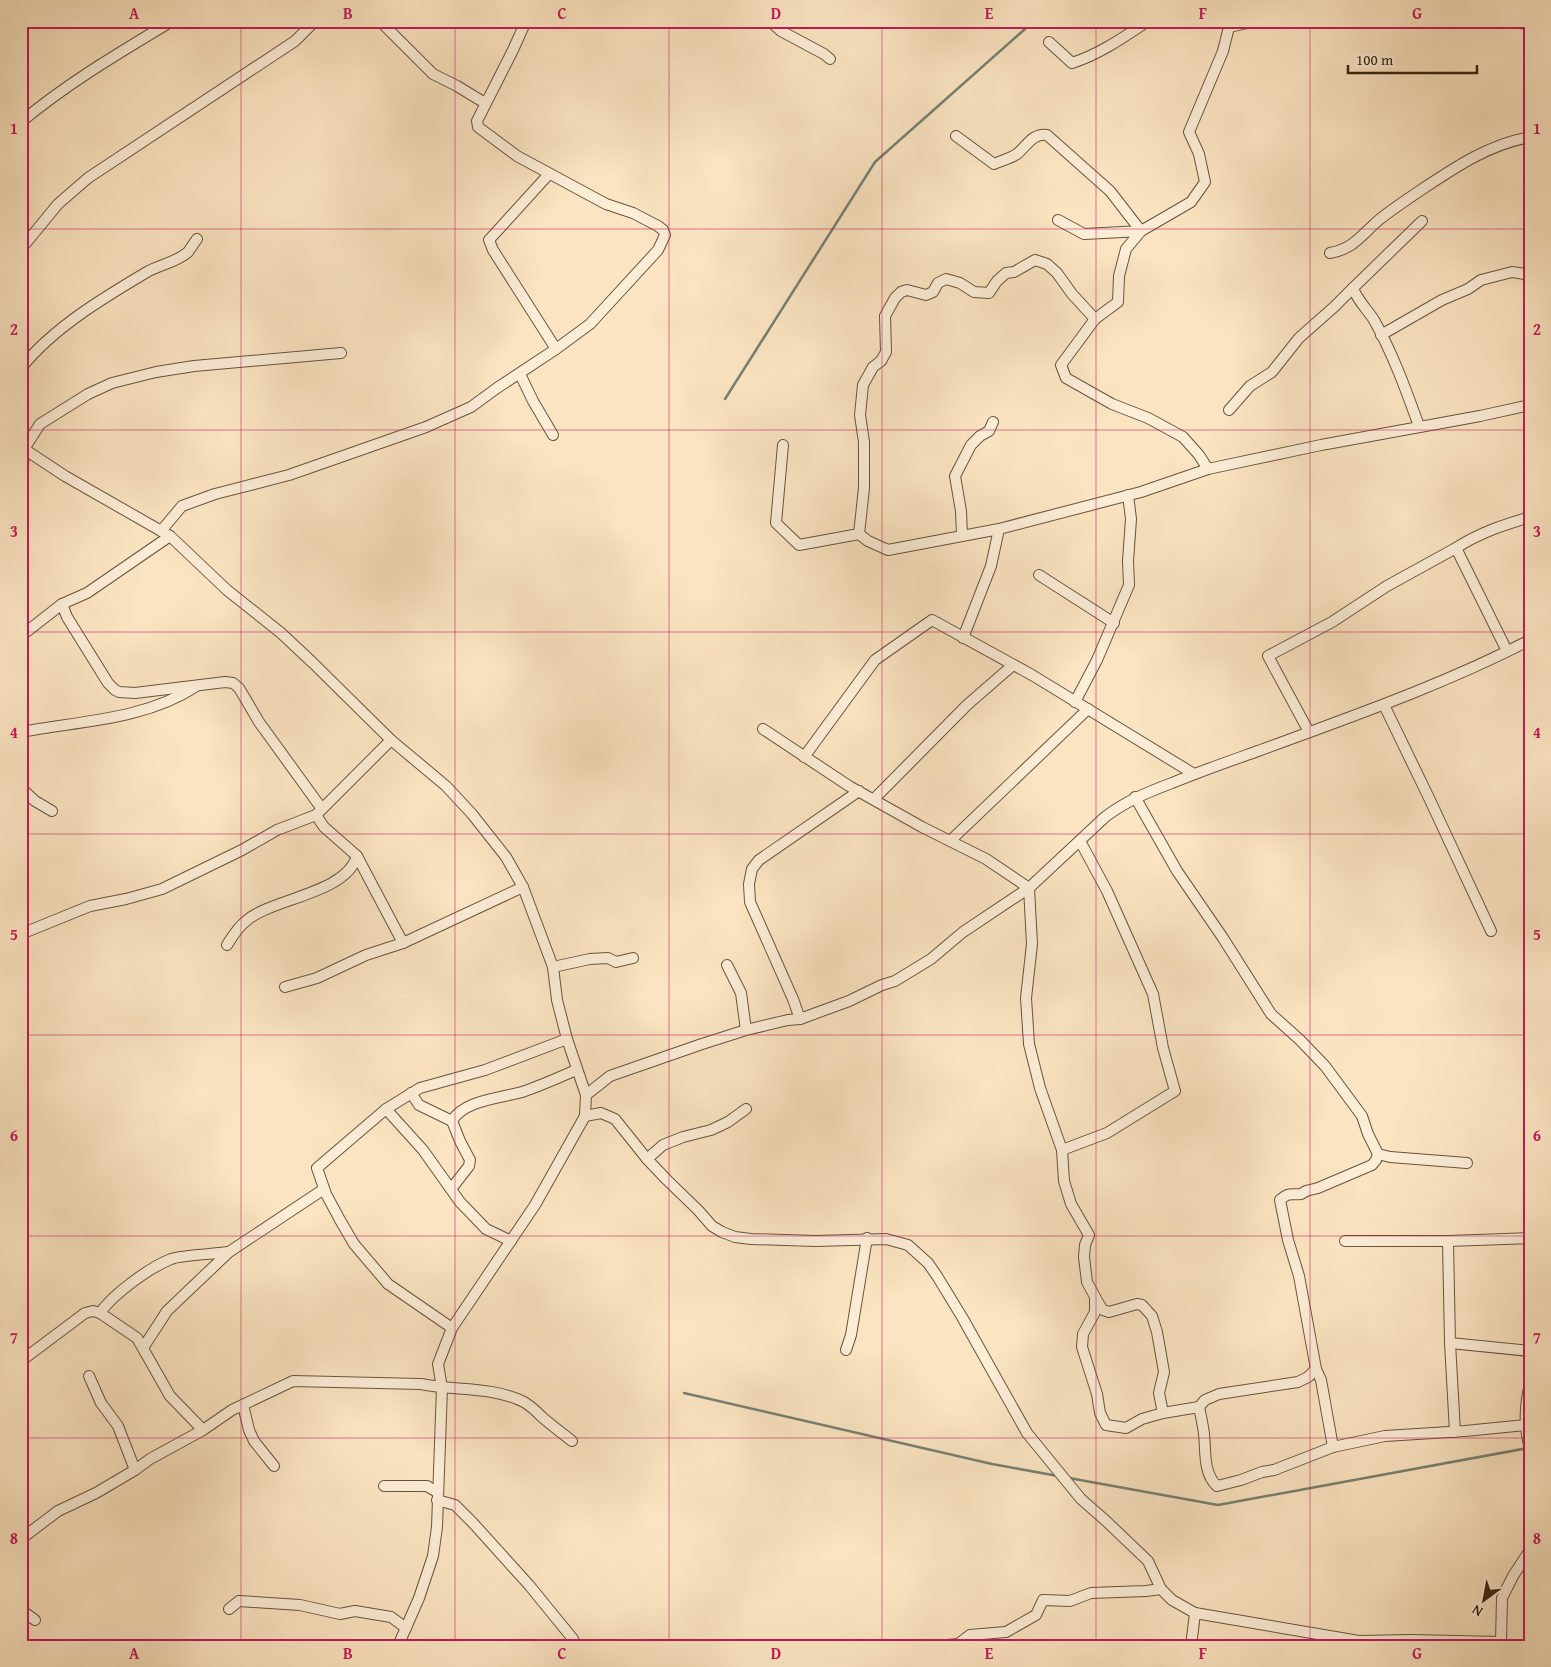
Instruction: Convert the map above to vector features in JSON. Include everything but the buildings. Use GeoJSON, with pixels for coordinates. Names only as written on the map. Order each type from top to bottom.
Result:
{"type":"FeatureCollection","features":[{"type":"Feature","properties":{"kind":"street"},"geometry":{"type":"LineString","coordinates":[[21,122],[83,75],[172,21]]}},
{"type":"Feature","properties":{"kind":"street"},"geometry":{"type":"LineString","coordinates":[[21,249],[58,204],[88,178],[295,41],[315,21]]}},
{"type":"Feature","properties":{"kind":"street"},"geometry":{"type":"LineString","coordinates":[[380,21],[433,74],[458,86],[485,103]]}},
{"type":"Feature","properties":{"kind":"street"},"geometry":{"type":"LineString","coordinates":[[21,636],[62,604],[87,593],[165,534],[182,506],[215,494],[289,475],[426,427],[471,407],[590,324],[658,250],[665,236],[663,230],[658,226],[633,213],[606,204],[549,174],[517,156],[478,127],[477,121],[485,103],[526,21]]}},
{"type":"Feature","properties":{"kind":"street"},"geometry":{"type":"LineString","coordinates":[[770,21],[781,31],[830,59]]}},
{"type":"Feature","properties":{"kind":"street"},"geometry":{"type":"LineString","coordinates":[[1049,42],[1072,63],[1088,58],[1148,21]]}},
{"type":"Feature","properties":{"kind":"street"},"geometry":{"type":"LineString","coordinates":[[1208,468],[1183,437],[1148,418],[1112,404],[1066,378],[1061,364],[1095,320],[1118,302],[1118,276],[1126,249],[1141,231],[1191,202],[1205,182],[1199,154],[1189,132],[1223,51],[1227,24],[1257,21]]}},
{"type":"Feature","properties":{"kind":"street"},"geometry":{"type":"LineString","coordinates":[[1498,21],[1530,24]]}},
{"type":"Feature","properties":{"kind":"street"},"geometry":{"type":"LineString","coordinates":[[956,136],[994,164],[1016,155],[1032,138],[1040,134],[1047,135],[1110,191],[1141,231]]}},
{"type":"Feature","properties":{"kind":"street"},"geometry":{"type":"LineString","coordinates":[[1330,253],[1344,251],[1380,219],[1414,194],[1487,150],[1512,140],[1530,137]]}},
{"type":"Feature","properties":{"kind":"street"},"geometry":{"type":"LineString","coordinates":[[549,174],[489,240],[493,250],[556,349]]}},
{"type":"Feature","properties":{"kind":"street"},"geometry":{"type":"LineString","coordinates":[[1058,220],[1084,234],[1141,231]]}},
{"type":"Feature","properties":{"kind":"street"},"geometry":{"type":"LineString","coordinates":[[1229,410],[1250,386],[1272,372],[1299,338],[1422,220]]}},
{"type":"Feature","properties":{"kind":"street"},"geometry":{"type":"LineString","coordinates":[[21,368],[42,345],[87,309],[149,270],[170,262],[188,252],[197,239]]}},
{"type":"Feature","properties":{"kind":"street"},"geometry":{"type":"LineString","coordinates":[[859,534],[864,488],[864,442],[860,415],[863,385],[873,367],[881,361],[886,352],[885,316],[895,298],[901,292],[908,290],[926,295],[933,292],[938,283],[946,279],[960,283],[974,292],[989,293],[1006,273],[1014,272],[1035,260],[1047,264],[1057,273],[1072,294],[1095,320]]}},
{"type":"Feature","properties":{"kind":"street"},"geometry":{"type":"LineString","coordinates":[[1381,335],[1442,300],[1468,289],[1481,280],[1512,272],[1525,274],[1530,280]]}},
{"type":"Feature","properties":{"kind":"street"},"geometry":{"type":"LineString","coordinates":[[1353,288],[1381,335],[1403,381],[1419,426]]}},
{"type":"Feature","properties":{"kind":"street"},"geometry":{"type":"LineString","coordinates":[[21,468],[23,466],[23,448],[40,424],[88,394],[112,383],[156,372],[194,366],[341,353]]}},
{"type":"Feature","properties":{"kind":"street"},"geometry":{"type":"LineString","coordinates":[[520,374],[553,436]]}},
{"type":"Feature","properties":{"kind":"street"},"geometry":{"type":"LineString","coordinates":[[783,445],[776,523],[798,545],[859,534],[868,541],[888,550],[999,530],[1128,495],[1208,468],[1494,413],[1530,404]]}},
{"type":"Feature","properties":{"kind":"street"},"geometry":{"type":"LineString","coordinates":[[962,536],[961,511],[955,476],[971,446],[980,436],[989,431],[993,422]]}},
{"type":"Feature","properties":{"kind":"street"},"geometry":{"type":"LineString","coordinates":[[23,448],[65,476],[165,534],[227,590],[301,651],[391,740],[446,786],[472,814],[506,857],[523,887],[553,967],[567,1039],[586,1095],[585,1116],[535,1205],[452,1328],[438,1364],[442,1388],[437,1527],[433,1556],[419,1598],[398,1646]]}},
{"type":"Feature","properties":{"kind":"street"},"geometry":{"type":"LineString","coordinates":[[1075,702],[1097,660],[1129,585],[1128,561],[1131,519],[1128,495]]}},
{"type":"Feature","properties":{"kind":"street"},"geometry":{"type":"LineString","coordinates":[[1309,732],[1268,656],[1332,622],[1387,586],[1472,538],[1494,528],[1530,517]]}},
{"type":"Feature","properties":{"kind":"street"},"geometry":{"type":"LineString","coordinates":[[963,638],[992,566],[999,530]]}},
{"type":"Feature","properties":{"kind":"street"},"geometry":{"type":"LineString","coordinates":[[1456,548],[1508,651]]}},
{"type":"Feature","properties":{"kind":"street"},"geometry":{"type":"LineString","coordinates":[[1039,575],[1114,623]]}},
{"type":"Feature","properties":{"kind":"street"},"geometry":{"type":"LineString","coordinates":[[62,604],[67,617],[108,683],[119,692],[135,693],[225,682],[233,683],[239,688],[259,722],[319,812],[324,826],[356,856],[403,943]]}},
{"type":"Feature","properties":{"kind":"street"},"geometry":{"type":"LineString","coordinates":[[804,756],[875,660],[932,620],[1088,709],[1194,774]]}},
{"type":"Feature","properties":{"kind":"street"},"geometry":{"type":"LineString","coordinates":[[586,1095],[610,1076],[746,1030],[800,1019],[849,1001],[895,980],[931,959],[963,932],[1029,888],[1105,817],[1135,797],[1384,705],[1434,685],[1530,640]]}},
{"type":"Feature","properties":{"kind":"street"},"geometry":{"type":"LineString","coordinates":[[874,799],[967,705],[1013,665]]}},
{"type":"Feature","properties":{"kind":"street"},"geometry":{"type":"LineString","coordinates":[[21,732],[147,710],[170,702],[198,685]]}},
{"type":"Feature","properties":{"kind":"street"},"geometry":{"type":"LineString","coordinates":[[1384,705],[1491,931]]}},
{"type":"Feature","properties":{"kind":"street"},"geometry":{"type":"LineString","coordinates":[[950,841],[1088,709]]}},
{"type":"Feature","properties":{"kind":"street"},"geometry":{"type":"LineString","coordinates":[[763,729],[859,791],[922,827],[986,859],[1029,888]]}},
{"type":"Feature","properties":{"kind":"street"},"geometry":{"type":"LineString","coordinates":[[21,934],[90,906],[126,900],[162,889],[242,850],[278,830],[319,812],[391,740]]}},
{"type":"Feature","properties":{"kind":"street"},"geometry":{"type":"LineString","coordinates":[[21,788],[35,801],[52,811]]}},
{"type":"Feature","properties":{"kind":"street"},"geometry":{"type":"LineString","coordinates":[[800,1019],[750,902],[749,884],[752,869],[759,860],[859,791]]}},
{"type":"Feature","properties":{"kind":"street"},"geometry":{"type":"LineString","coordinates":[[1135,797],[1177,871],[1224,938],[1271,1014],[1300,1040],[1332,1075],[1362,1116],[1378,1154],[1372,1165],[1301,1194],[1291,1193],[1280,1200],[1288,1240],[1299,1276],[1333,1448]]}},
{"type":"Feature","properties":{"kind":"street"},"geometry":{"type":"LineString","coordinates":[[1062,1150],[1106,1133],[1175,1091],[1163,1048],[1153,994],[1108,891],[1080,840]]}},
{"type":"Feature","properties":{"kind":"street"},"geometry":{"type":"LineString","coordinates":[[227,945],[246,920],[260,912],[316,891],[347,873],[354,865],[356,856]]}},
{"type":"Feature","properties":{"kind":"street"},"geometry":{"type":"LineString","coordinates":[[285,987],[317,978],[366,955],[403,943],[523,887]]}},
{"type":"Feature","properties":{"kind":"street"},"geometry":{"type":"LineString","coordinates":[[1029,888],[1032,944],[1026,998],[1029,1044],[1040,1088],[1062,1150],[1064,1181],[1071,1204],[1089,1235],[1085,1245],[1084,1257],[1087,1282],[1104,1310],[1109,1312],[1138,1304],[1142,1305],[1152,1316],[1157,1332],[1164,1372],[1159,1393],[1163,1413]]}},
{"type":"Feature","properties":{"kind":"street"},"geometry":{"type":"LineString","coordinates":[[553,967],[590,959],[608,958],[616,962],[633,958]]}},
{"type":"Feature","properties":{"kind":"street"},"geometry":{"type":"LineString","coordinates":[[727,965],[741,993],[746,1030]]}},
{"type":"Feature","properties":{"kind":"street"},"geometry":{"type":"LineString","coordinates":[[452,1328],[388,1284],[354,1244],[324,1189],[317,1168],[386,1109],[420,1088],[485,1070],[567,1039]]}},
{"type":"Feature","properties":{"kind":"street"},"geometry":{"type":"LineString","coordinates":[[452,1121],[456,1114],[482,1101],[522,1092],[576,1070]]}},
{"type":"Feature","properties":{"kind":"street"},"geometry":{"type":"LineString","coordinates":[[412,1093],[419,1105],[452,1121],[470,1160],[469,1166],[450,1188]]}},
{"type":"Feature","properties":{"kind":"street"},"geometry":{"type":"LineString","coordinates":[[386,1109],[423,1150],[460,1202],[486,1229],[511,1241]]}},
{"type":"Feature","properties":{"kind":"street"},"geometry":{"type":"LineString","coordinates":[[647,1159],[664,1145],[684,1137],[712,1130],[746,1110]]}},
{"type":"Feature","properties":{"kind":"street"},"geometry":{"type":"LineString","coordinates":[[585,1116],[601,1113],[615,1119],[647,1159],[712,1226],[722,1232],[735,1237],[751,1239],[816,1241],[867,1238],[886,1239],[908,1245],[928,1263],[962,1317],[1027,1433],[1081,1499],[1106,1520],[1148,1561],[1162,1589],[1172,1600],[1195,1613],[1358,1641],[1410,1640],[1502,1644],[1502,1598],[1512,1576],[1530,1550]]}},
{"type":"Feature","properties":{"kind":"street"},"geometry":{"type":"LineString","coordinates":[[1378,1154],[1390,1157],[1467,1163]]}},
{"type":"Feature","properties":{"kind":"street"},"geometry":{"type":"LineString","coordinates":[[143,1348],[167,1311],[229,1252],[324,1189]]}},
{"type":"Feature","properties":{"kind":"street"},"geometry":{"type":"LineString","coordinates":[[846,1350],[851,1335],[867,1238]]}},
{"type":"Feature","properties":{"kind":"street"},"geometry":{"type":"LineString","coordinates":[[1345,1241],[1448,1241],[1530,1238]]}},
{"type":"Feature","properties":{"kind":"street"},"geometry":{"type":"LineString","coordinates":[[1448,1241],[1450,1343],[1455,1432]]}},
{"type":"Feature","properties":{"kind":"street"},"geometry":{"type":"LineString","coordinates":[[100,1314],[106,1305],[141,1276],[172,1258],[229,1252]]}},
{"type":"Feature","properties":{"kind":"street"},"geometry":{"type":"LineString","coordinates":[[1095,1297],[1095,1312],[1082,1334],[1082,1347],[1097,1394],[1100,1413],[1106,1425],[1126,1428],[1163,1413],[1199,1406],[1205,1400],[1219,1394],[1298,1382],[1308,1377],[1316,1369]]}},
{"type":"Feature","properties":{"kind":"street"},"geometry":{"type":"LineString","coordinates":[[21,1360],[85,1313],[92,1311],[100,1314],[137,1338],[170,1396],[203,1430]]}},
{"type":"Feature","properties":{"kind":"street"},"geometry":{"type":"LineString","coordinates":[[1450,1343],[1530,1351]]}},
{"type":"Feature","properties":{"kind":"street"},"geometry":{"type":"LineString","coordinates":[[90,1376],[101,1403],[118,1426],[135,1470]]}},
{"type":"Feature","properties":{"kind":"street"},"geometry":{"type":"LineString","coordinates":[[21,1539],[58,1511],[96,1493],[203,1430],[232,1410],[293,1381],[421,1384],[442,1388],[480,1390],[523,1402],[533,1408],[572,1441]]}},
{"type":"Feature","properties":{"kind":"street"},"geometry":{"type":"LineString","coordinates":[[1529,1444],[1526,1425],[1527,1394],[1530,1384]]}},
{"type":"Feature","properties":{"kind":"street"},"geometry":{"type":"LineString","coordinates":[[243,1405],[249,1430],[254,1440],[274,1466]]}},
{"type":"Feature","properties":{"kind":"street"},"geometry":{"type":"LineString","coordinates":[[1199,1406],[1204,1433],[1207,1471],[1217,1486],[1274,1470],[1333,1448],[1385,1436],[1526,1425]]}},
{"type":"Feature","properties":{"kind":"street"},"geometry":{"type":"LineString","coordinates":[[384,1486],[427,1486],[437,1496],[455,1505],[541,1601],[573,1639],[575,1646]]}},
{"type":"Feature","properties":{"kind":"street"},"geometry":{"type":"LineString","coordinates":[[936,1646],[958,1644],[970,1635],[1006,1632],[1036,1615],[1043,1600],[1070,1601],[1091,1593],[1162,1589]]}},
{"type":"Feature","properties":{"kind":"street"},"geometry":{"type":"LineString","coordinates":[[229,1610],[239,1601],[273,1602],[300,1605],[340,1614],[355,1611],[391,1616],[406,1628]]}},
{"type":"Feature","properties":{"kind":"street"},"geometry":{"type":"LineString","coordinates":[[21,1610],[35,1620]]}},
{"type":"Feature","properties":{"kind":"street"},"geometry":{"type":"LineString","coordinates":[[1191,1646],[1195,1613]]}},
{"type":"Feature","properties":{"kind":"waterway"},"geometry":{"type":"LineString","coordinates":[[725,399],[875,162],[1034,21]]}},
{"type":"Feature","properties":{"kind":"waterway"},"geometry":{"type":"LineString","coordinates":[[684,1393],[992,1464],[1058,1476]]}},
{"type":"Feature","properties":{"kind":"waterway"},"geometry":{"type":"LineString","coordinates":[[1069,1478],[1218,1505],[1528,1448]]}}]}
